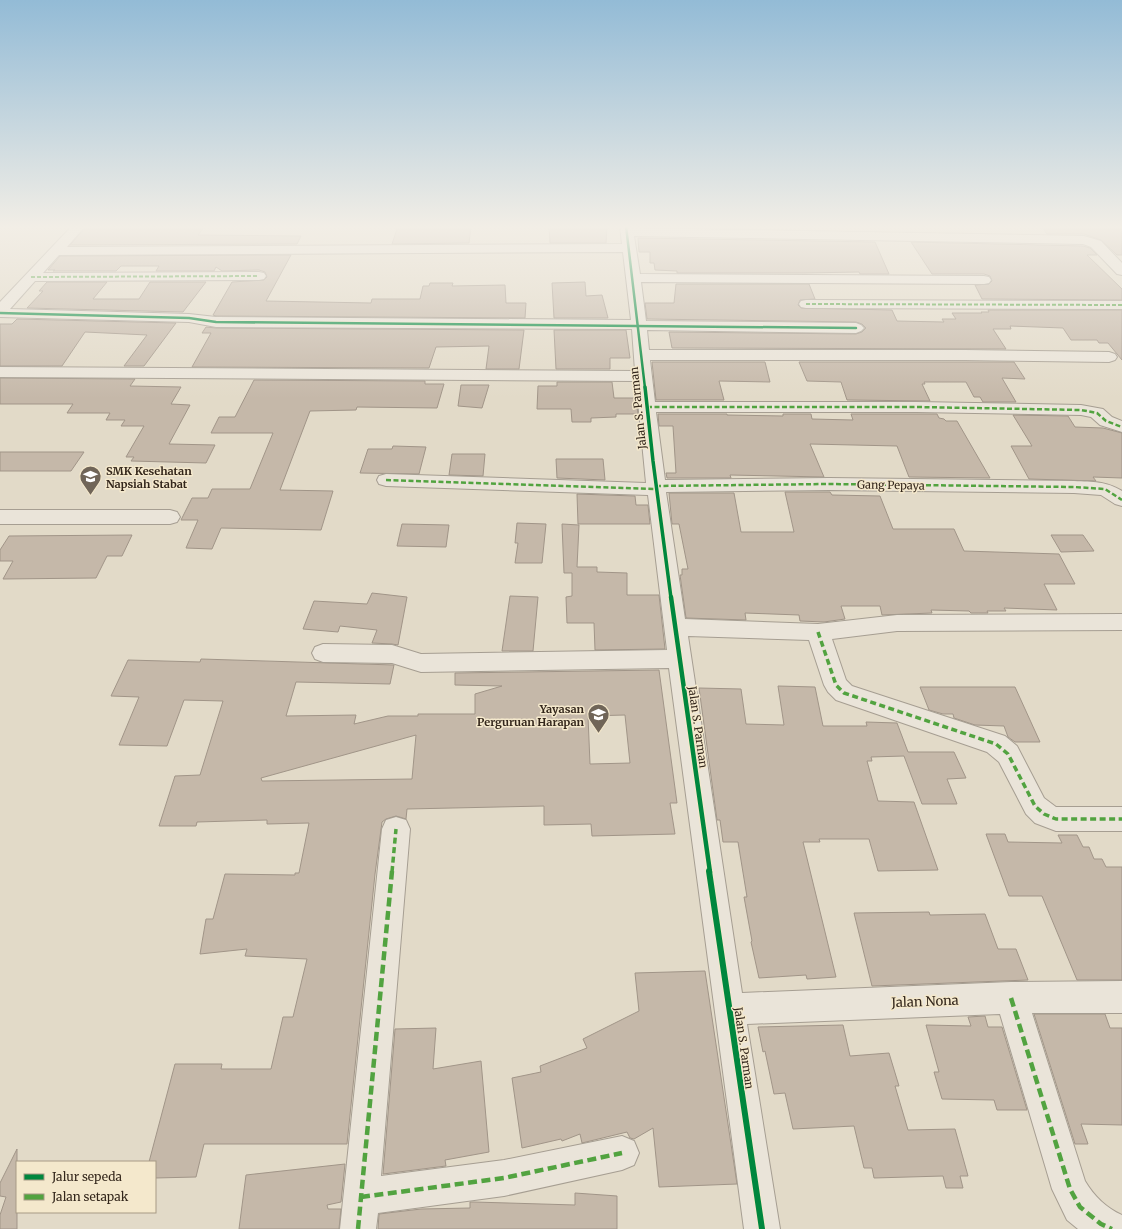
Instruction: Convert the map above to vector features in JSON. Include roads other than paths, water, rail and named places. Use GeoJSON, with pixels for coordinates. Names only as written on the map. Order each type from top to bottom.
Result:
{"type":"FeatureCollection","features":[{"type":"Feature","properties":{"kind":"street"},"geometry":{"type":"LineString","coordinates":[[0,312],[25,283]]}},
{"type":"Feature","properties":{"kind":"street","name":"Jalan S. Parman"},"geometry":{"type":"LineString","coordinates":[[635,283],[656,487],[729,1009],[762,1229]]}},
{"type":"Feature","properties":{"kind":"street"},"geometry":{"type":"LineString","coordinates":[[806,304],[1122,305]]}},
{"type":"Feature","properties":{"kind":"street"},"geometry":{"type":"LineString","coordinates":[[0,312],[189,318],[216,322],[639,324],[856,328]]}},
{"type":"Feature","properties":{"kind":"street"},"geometry":{"type":"LineString","coordinates":[[0,372],[643,366],[965,355],[1109,358]]}},
{"type":"Feature","properties":{"kind":"street"},"geometry":{"type":"LineString","coordinates":[[647,407],[917,407],[1081,410],[1097,413],[1106,421],[1122,427]]}},
{"type":"Feature","properties":{"kind":"street","name":"Gang Pepaya"},"geometry":{"type":"LineString","coordinates":[[386,480],[656,487],[829,484],[1074,487],[1105,489],[1122,500]]}},
{"type":"Feature","properties":{"kind":"street"},"geometry":{"type":"LineString","coordinates":[[0,517],[170,517]]}},
{"type":"Feature","properties":{"kind":"street"},"geometry":{"type":"LineString","coordinates":[[675,627],[818,632],[897,623],[1122,622]]}},
{"type":"Feature","properties":{"kind":"street"},"geometry":{"type":"LineString","coordinates":[[818,632],[836,685],[844,693],[996,744],[1008,754],[1035,806],[1040,812],[1047,816],[1056,819],[1122,819]]}},
{"type":"Feature","properties":{"kind":"street"},"geometry":{"type":"LineString","coordinates":[[322,653],[392,654],[420,663],[680,659]]}},
{"type":"Feature","properties":{"kind":"street"},"geometry":{"type":"LineString","coordinates":[[396,828],[360,1213],[504,1178],[622,1153]]}},
{"type":"Feature","properties":{"kind":"street","name":"Jalan Nona"},"geometry":{"type":"LineString","coordinates":[[729,1009],[1011,998],[1122,997]]}},
{"type":"Feature","properties":{"kind":"street"},"geometry":{"type":"LineString","coordinates":[[1011,998],[1070,1189],[1080,1207],[1101,1224],[1112,1229]]}},
{"type":"Feature","properties":{"kind":"place","name":"SMK Kesehatan Napsiah Stabat"},"geometry":{"type":"Point","coordinates":[91,496]}},
{"type":"Feature","properties":{"kind":"place","name":"Yayasan Perguruan Harapan"},"geometry":{"type":"Point","coordinates":[599,734]}}]}
